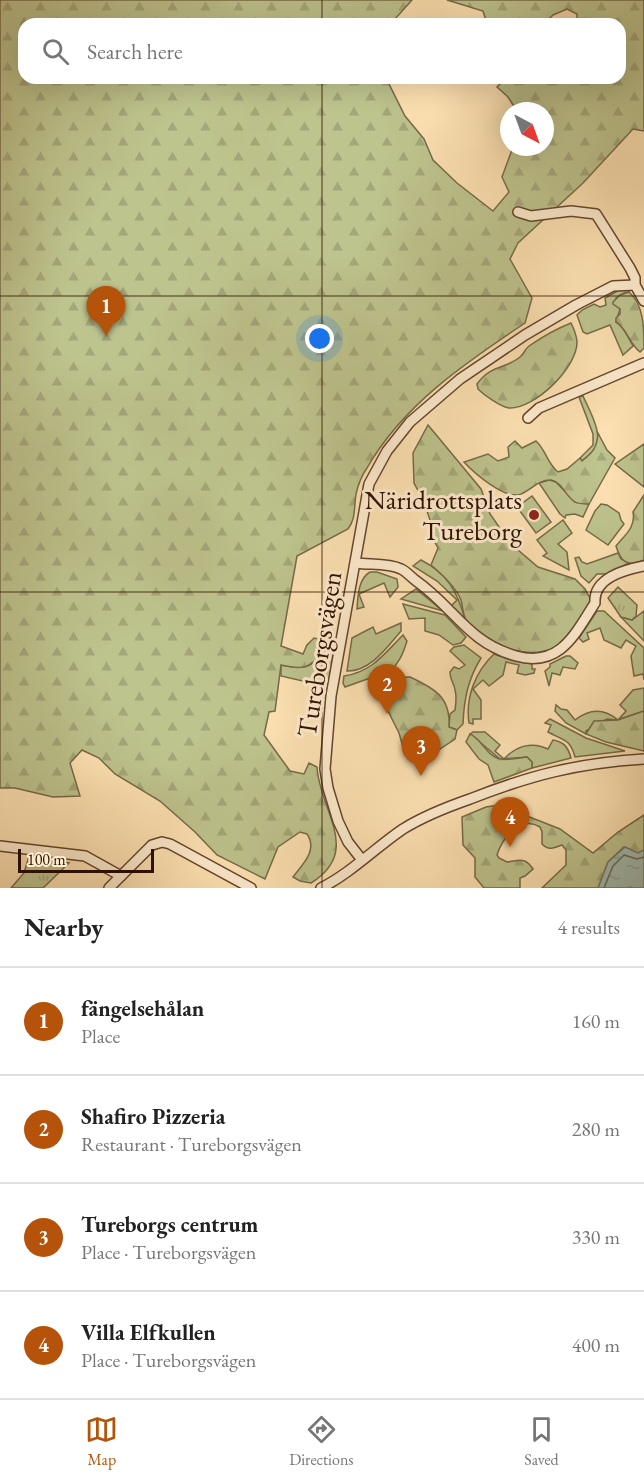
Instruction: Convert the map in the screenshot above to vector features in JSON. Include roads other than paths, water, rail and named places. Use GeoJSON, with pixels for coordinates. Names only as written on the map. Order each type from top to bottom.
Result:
{"type":"FeatureCollection","features":[{"type":"Feature","properties":{"kind":"street"},"geometry":{"type":"LineString","coordinates":[[518,212],[531,216],[572,211],[596,214],[630,268],[635,278],[634,285],[644,301]]}},
{"type":"Feature","properties":{"kind":"street","name":"Tureborgsvägen"},"geometry":{"type":"LineString","coordinates":[[362,860],[348,842],[338,820],[328,788],[326,769],[331,696],[369,484],[387,451],[410,422],[460,379],[525,334],[613,285],[634,285]]}},
{"type":"Feature","properties":{"kind":"street"},"geometry":{"type":"LineString","coordinates":[[528,418],[539,408],[644,363]]}},
{"type":"Feature","properties":{"kind":"street"},"geometry":{"type":"LineString","coordinates":[[356,563],[402,569],[443,603],[478,639],[507,653],[537,659],[551,655],[569,643],[595,603],[594,595],[598,587],[615,574],[644,566]]}},
{"type":"Feature","properties":{"kind":"street"},"geometry":{"type":"LineString","coordinates":[[321,888],[336,880],[405,828],[427,816],[545,772],[644,759]]}},
{"type":"Feature","properties":{"kind":"street"},"geometry":{"type":"LineString","coordinates":[[109,888],[152,845],[165,842],[251,888]]}},
{"type":"Feature","properties":{"kind":"street"},"geometry":{"type":"LineString","coordinates":[[0,846],[85,856],[120,876]]}},
{"type":"Feature","properties":{"kind":"water"},"geometry":{"type":"Polygon","coordinates":[[[625,847],[638,853],[644,850],[644,888],[598,888],[608,862],[625,847]]]}},
{"type":"Feature","properties":{"kind":"place","name":"fängelsehålan"},"geometry":{"type":"Point","coordinates":[106,336]}},
{"type":"Feature","properties":{"kind":"place","name":"Näridrottsplats Tureborg"},"geometry":{"type":"Point","coordinates":[534,515]}},
{"type":"Feature","properties":{"kind":"place","name":"Shafiro Pizzeria"},"geometry":{"type":"Point","coordinates":[387,714]}},
{"type":"Feature","properties":{"kind":"place","name":"Tureborgs centrum"},"geometry":{"type":"Point","coordinates":[421,776]}},
{"type":"Feature","properties":{"kind":"place","name":"Villa Elfkullen"},"geometry":{"type":"Point","coordinates":[510,847]}}]}
